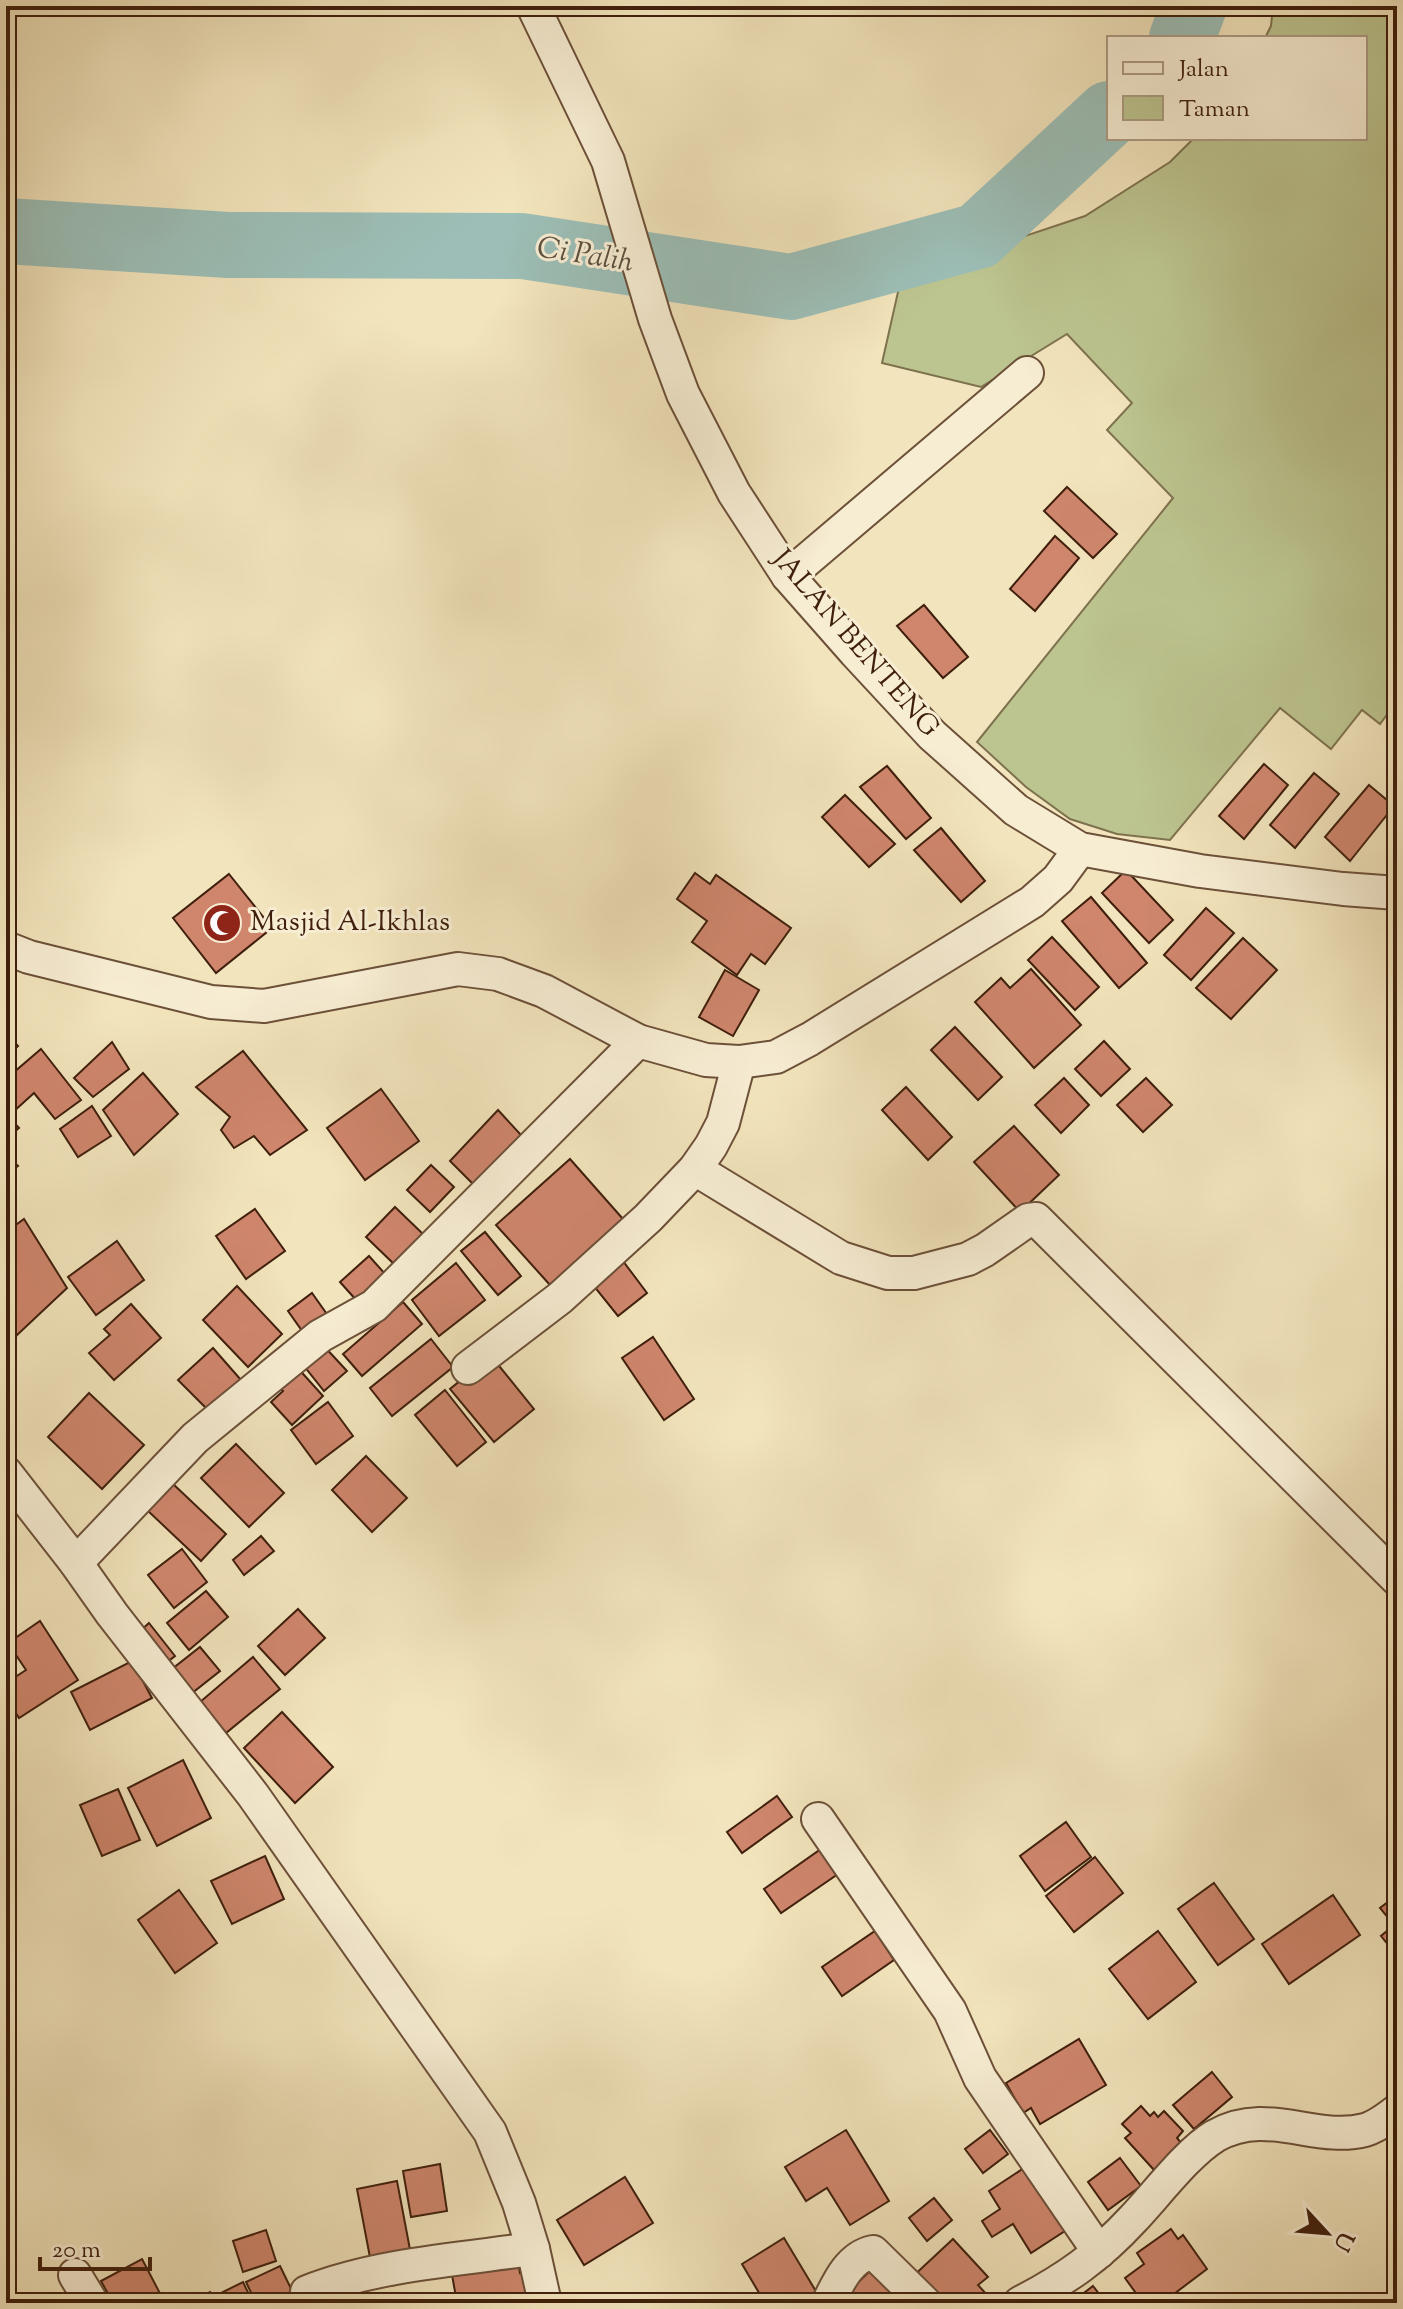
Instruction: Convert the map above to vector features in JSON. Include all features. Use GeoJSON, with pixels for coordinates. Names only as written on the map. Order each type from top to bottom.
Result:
{"type":"FeatureCollection","features":[{"type":"Feature","properties":{"kind":"street","name":"JALAN BENTENG"},"geometry":{"type":"LineString","coordinates":[[533,6],[608,161],[655,319],[683,394],[734,493],[788,576],[932,735],[1016,810],[1080,849],[1200,871],[1397,893]]}},
{"type":"Feature","properties":{"kind":"street"},"geometry":{"type":"LineString","coordinates":[[788,576],[1027,373]]}},
{"type":"Feature","properties":{"kind":"street"},"geometry":{"type":"LineString","coordinates":[[14,960],[211,1002],[264,1006],[458,969],[498,974],[544,991],[638,1041],[706,1060],[739,1062],[776,1057],[810,1039],[1032,902],[1058,879],[1080,849]]}},
{"type":"Feature","properties":{"kind":"street"},"geometry":{"type":"LineString","coordinates":[[76,1563],[195,1438],[320,1336],[374,1306],[638,1041]]}},
{"type":"Feature","properties":{"kind":"street"},"geometry":{"type":"LineString","coordinates":[[468,1368],[560,1298],[648,1218],[695,1169],[723,1123],[739,1062]]}},
{"type":"Feature","properties":{"kind":"street"},"geometry":{"type":"LineString","coordinates":[[695,1169],[841,1258],[888,1273],[914,1273],[968,1259],[1028,1220],[1036,1219],[1397,1579]]}},
{"type":"Feature","properties":{"kind":"street"},"geometry":{"type":"LineString","coordinates":[[6,1473],[253,1795],[490,2132],[519,2203],[545,2303]]}},
{"type":"Feature","properties":{"kind":"street"},"geometry":{"type":"LineString","coordinates":[[818,1819],[950,2011],[980,2078],[1099,2252]]}},
{"type":"Feature","properties":{"kind":"street"},"geometry":{"type":"LineString","coordinates":[[1020,2303],[1078,2270],[1099,2252],[1213,2137],[1239,2125],[1263,2123],[1344,2132],[1367,2130],[1397,2111]]}},
{"type":"Feature","properties":{"kind":"street"},"geometry":{"type":"LineString","coordinates":[[305,2303],[307,2292],[349,2278],[533,2249]]}},
{"type":"Feature","properties":{"kind":"street"},"geometry":{"type":"LineString","coordinates":[[828,2303],[850,2266],[860,2257],[873,2252],[925,2303]]}},
{"type":"Feature","properties":{"kind":"street"},"geometry":{"type":"LineString","coordinates":[[75,2275],[92,2303]]}},
{"type":"Feature","properties":{"kind":"green space"},"geometry":{"type":"Polygon","coordinates":[[[1273,6],[1397,6],[1397,701],[1380,724],[1362,710],[1331,749],[1280,708],[1170,840],[1117,834],[1070,819],[1026,787],[977,742],[1173,498],[1107,430],[1132,403],[1067,334],[981,387],[882,363],[900,283],[938,257],[1001,244],[1085,216],[1170,162],[1192,140],[1367,140],[1367,36],[1266,36],[1271,26],[1273,6]]]}},
{"type":"Feature","properties":{"kind":"building"},"geometry":{"type":"Polygon","coordinates":[[[1067,487],[1117,534],[1093,558],[1044,511],[1067,487]]]}},
{"type":"Feature","properties":{"kind":"building"},"geometry":{"type":"Polygon","coordinates":[[[1055,536],[1079,558],[1035,611],[1010,589],[1055,536]]]}},
{"type":"Feature","properties":{"kind":"building"},"geometry":{"type":"Polygon","coordinates":[[[924,605],[968,657],[943,678],[897,626],[924,605]]]}},
{"type":"Feature","properties":{"kind":"building"},"geometry":{"type":"Polygon","coordinates":[[[1264,764],[1288,785],[1244,839],[1219,816],[1264,764]]]}},
{"type":"Feature","properties":{"kind":"building"},"geometry":{"type":"Polygon","coordinates":[[[887,766],[931,818],[906,839],[860,787],[887,766]]]}},
{"type":"Feature","properties":{"kind":"building"},"geometry":{"type":"Polygon","coordinates":[[[1314,773],[1339,794],[1295,848],[1270,825],[1314,773]]]}},
{"type":"Feature","properties":{"kind":"building"},"geometry":{"type":"Polygon","coordinates":[[[1369,785],[1394,806],[1350,861],[1325,837],[1369,785]]]}},
{"type":"Feature","properties":{"kind":"building"},"geometry":{"type":"Polygon","coordinates":[[[845,795],[895,844],[869,867],[822,817],[845,795]]]}},
{"type":"Feature","properties":{"kind":"building"},"geometry":{"type":"Polygon","coordinates":[[[941,828],[985,881],[961,902],[914,850],[941,828]]]}},
{"type":"Feature","properties":{"kind":"building"},"geometry":{"type":"Polygon","coordinates":[[[1126,870],[1173,920],[1149,943],[1102,893],[1126,870]]]}},
{"type":"Feature","properties":{"kind":"building"},"geometry":{"type":"Polygon","coordinates":[[[695,873],[710,884],[716,875],[791,928],[765,964],[751,954],[737,975],[692,942],[707,921],[677,899],[695,873]]]}},
{"type":"Feature","properties":{"kind":"building","name":"Masjid Al-Ikhlas"},"geometry":{"type":"Polygon","coordinates":[[[229,874],[272,928],[216,973],[173,918],[229,874]]]}},
{"type":"Feature","properties":{"kind":"building"},"geometry":{"type":"Polygon","coordinates":[[[1091,897],[1147,963],[1119,988],[1062,921],[1091,897]]]}},
{"type":"Feature","properties":{"kind":"building"},"geometry":{"type":"Polygon","coordinates":[[[1206,908],[1234,933],[1191,980],[1164,955],[1206,908]]]}},
{"type":"Feature","properties":{"kind":"building"},"geometry":{"type":"Polygon","coordinates":[[[1052,937],[1099,987],[1075,1010],[1028,960],[1052,937]]]}},
{"type":"Feature","properties":{"kind":"building"},"geometry":{"type":"Polygon","coordinates":[[[1243,938],[1277,970],[1231,1019],[1196,988],[1243,938]]]}},
{"type":"Feature","properties":{"kind":"building"},"geometry":{"type":"Polygon","coordinates":[[[1031,969],[1081,1025],[1034,1068],[975,1002],[1001,978],[1010,988],[1031,969]]]}},
{"type":"Feature","properties":{"kind":"building"},"geometry":{"type":"Polygon","coordinates":[[[725,970],[759,990],[733,1036],[699,1017],[725,970]]]}},
{"type":"Feature","properties":{"kind":"building"},"geometry":{"type":"Polygon","coordinates":[[[955,1027],[1002,1077],[978,1100],[931,1050],[955,1027]]]}},
{"type":"Feature","properties":{"kind":"building"},"geometry":{"type":"Polygon","coordinates":[[[6,1033],[18,1046],[6,1058],[6,1033]]]}},
{"type":"Feature","properties":{"kind":"building"},"geometry":{"type":"Polygon","coordinates":[[[1104,1041],[1130,1069],[1101,1096],[1075,1069],[1104,1041]]]}},
{"type":"Feature","properties":{"kind":"building"},"geometry":{"type":"Polygon","coordinates":[[[112,1042],[129,1069],[93,1097],[74,1078],[112,1042]]]}},
{"type":"Feature","properties":{"kind":"building"},"geometry":{"type":"Polygon","coordinates":[[[41,1049],[81,1100],[55,1119],[34,1093],[12,1113],[6,1104],[6,1079],[41,1049]]]}},
{"type":"Feature","properties":{"kind":"building"},"geometry":{"type":"Polygon","coordinates":[[[243,1051],[307,1130],[270,1155],[254,1136],[234,1148],[221,1130],[230,1117],[196,1087],[243,1051]]]}},
{"type":"Feature","properties":{"kind":"building"},"geometry":{"type":"Polygon","coordinates":[[[143,1073],[178,1114],[134,1155],[103,1110],[143,1073]]]}},
{"type":"Feature","properties":{"kind":"building"},"geometry":{"type":"Polygon","coordinates":[[[1064,1078],[1089,1105],[1061,1133],[1035,1105],[1064,1078]]]}},
{"type":"Feature","properties":{"kind":"building"},"geometry":{"type":"Polygon","coordinates":[[[1146,1078],[1172,1105],[1143,1132],[1117,1105],[1146,1078]]]}},
{"type":"Feature","properties":{"kind":"building"},"geometry":{"type":"Polygon","coordinates":[[[906,1087],[952,1137],[928,1160],[882,1110],[906,1087]]]}},
{"type":"Feature","properties":{"kind":"building"},"geometry":{"type":"Polygon","coordinates":[[[381,1089],[419,1141],[365,1180],[327,1128],[381,1089]]]}},
{"type":"Feature","properties":{"kind":"building"},"geometry":{"type":"Polygon","coordinates":[[[92,1106],[111,1136],[78,1157],[60,1129],[92,1106]]]}},
{"type":"Feature","properties":{"kind":"building"},"geometry":{"type":"Polygon","coordinates":[[[498,1110],[521,1135],[473,1184],[450,1161],[498,1110]]]}},
{"type":"Feature","properties":{"kind":"building"},"geometry":{"type":"Polygon","coordinates":[[[6,1114],[19,1128],[6,1139],[6,1114]]]}},
{"type":"Feature","properties":{"kind":"building"},"geometry":{"type":"Polygon","coordinates":[[[1014,1126],[1059,1175],[1020,1212],[974,1162],[1014,1126]]]}},
{"type":"Feature","properties":{"kind":"building"},"geometry":{"type":"Polygon","coordinates":[[[6,1155],[18,1166],[6,1175],[6,1155]]]}},
{"type":"Feature","properties":{"kind":"building"},"geometry":{"type":"Polygon","coordinates":[[[570,1159],[623,1219],[550,1285],[496,1225],[570,1159]]]}},
{"type":"Feature","properties":{"kind":"building"},"geometry":{"type":"Polygon","coordinates":[[[431,1165],[454,1187],[430,1212],[407,1190],[431,1165]]]}},
{"type":"Feature","properties":{"kind":"building"},"geometry":{"type":"Polygon","coordinates":[[[395,1207],[424,1235],[395,1265],[366,1237],[395,1207]]]}},
{"type":"Feature","properties":{"kind":"building"},"geometry":{"type":"Polygon","coordinates":[[[255,1209],[285,1251],[246,1279],[216,1236],[255,1209]]]}},
{"type":"Feature","properties":{"kind":"building"},"geometry":{"type":"Polygon","coordinates":[[[24,1219],[67,1288],[16,1336],[6,1322],[6,1232],[24,1219]]]}},
{"type":"Feature","properties":{"kind":"building"},"geometry":{"type":"Polygon","coordinates":[[[485,1232],[521,1276],[498,1295],[461,1251],[485,1232]]]}},
{"type":"Feature","properties":{"kind":"building"},"geometry":{"type":"Polygon","coordinates":[[[117,1241],[144,1280],[96,1315],[68,1277],[117,1241]]]}},
{"type":"Feature","properties":{"kind":"building"},"geometry":{"type":"Polygon","coordinates":[[[369,1256],[386,1275],[357,1301],[340,1282],[369,1256]]]}},
{"type":"Feature","properties":{"kind":"building"},"geometry":{"type":"Polygon","coordinates":[[[623,1261],[647,1293],[618,1316],[593,1285],[623,1261]]]}},
{"type":"Feature","properties":{"kind":"building"},"geometry":{"type":"Polygon","coordinates":[[[456,1263],[485,1300],[439,1336],[412,1300],[456,1263]]]}},
{"type":"Feature","properties":{"kind":"building"},"geometry":{"type":"Polygon","coordinates":[[[237,1286],[282,1334],[248,1367],[203,1320],[237,1286]]]}},
{"type":"Feature","properties":{"kind":"building"},"geometry":{"type":"Polygon","coordinates":[[[312,1293],[329,1317],[305,1335],[288,1311],[312,1293]]]}},
{"type":"Feature","properties":{"kind":"building"},"geometry":{"type":"Polygon","coordinates":[[[403,1302],[422,1324],[362,1376],[343,1354],[403,1302]]]}},
{"type":"Feature","properties":{"kind":"building"},"geometry":{"type":"Polygon","coordinates":[[[131,1304],[161,1338],[114,1380],[89,1353],[110,1335],[104,1329],[131,1304]]]}},
{"type":"Feature","properties":{"kind":"building"},"geometry":{"type":"Polygon","coordinates":[[[6,1323],[16,1336],[6,1345],[6,1323]]]}},
{"type":"Feature","properties":{"kind":"building"},"geometry":{"type":"Polygon","coordinates":[[[653,1337],[694,1399],[664,1420],[622,1358],[653,1337]]]}},
{"type":"Feature","properties":{"kind":"building"},"geometry":{"type":"Polygon","coordinates":[[[431,1339],[453,1367],[392,1416],[370,1388],[431,1339]]]}},
{"type":"Feature","properties":{"kind":"building"},"geometry":{"type":"Polygon","coordinates":[[[322,1344],[347,1371],[324,1391],[300,1361],[322,1344]]]}},
{"type":"Feature","properties":{"kind":"building"},"geometry":{"type":"Polygon","coordinates":[[[213,1348],[241,1380],[208,1410],[178,1380],[213,1348]]]}},
{"type":"Feature","properties":{"kind":"building"},"geometry":{"type":"Polygon","coordinates":[[[491,1356],[534,1409],[494,1442],[450,1389],[491,1356]]]}},
{"type":"Feature","properties":{"kind":"building"},"geometry":{"type":"Polygon","coordinates":[[[295,1365],[323,1396],[292,1425],[271,1402],[283,1391],[275,1384],[295,1365]]]}},
{"type":"Feature","properties":{"kind":"building"},"geometry":{"type":"Polygon","coordinates":[[[445,1390],[486,1442],[457,1466],[415,1415],[445,1390]]]}},
{"type":"Feature","properties":{"kind":"building"},"geometry":{"type":"Polygon","coordinates":[[[89,1393],[144,1445],[102,1489],[48,1437],[89,1393]]]}},
{"type":"Feature","properties":{"kind":"building"},"geometry":{"type":"Polygon","coordinates":[[[328,1402],[353,1436],[316,1464],[291,1430],[328,1402]]]}},
{"type":"Feature","properties":{"kind":"building"},"geometry":{"type":"Polygon","coordinates":[[[236,1444],[284,1493],[249,1527],[201,1478],[236,1444]]]}},
{"type":"Feature","properties":{"kind":"building"},"geometry":{"type":"Polygon","coordinates":[[[366,1456],[407,1498],[372,1532],[332,1490],[366,1456]]]}},
{"type":"Feature","properties":{"kind":"building"},"geometry":{"type":"Polygon","coordinates":[[[172,1483],[226,1534],[201,1561],[147,1510],[172,1483]]]}},
{"type":"Feature","properties":{"kind":"building"},"geometry":{"type":"Polygon","coordinates":[[[261,1536],[274,1551],[244,1575],[233,1560],[261,1536]]]}},
{"type":"Feature","properties":{"kind":"building"},"geometry":{"type":"Polygon","coordinates":[[[182,1549],[207,1582],[174,1608],[148,1575],[182,1549]]]}},
{"type":"Feature","properties":{"kind":"building"},"geometry":{"type":"Polygon","coordinates":[[[206,1591],[228,1617],[189,1650],[167,1623],[206,1591]]]}},
{"type":"Feature","properties":{"kind":"building"},"geometry":{"type":"Polygon","coordinates":[[[298,1609],[325,1638],[285,1675],[258,1646],[298,1609]]]}},
{"type":"Feature","properties":{"kind":"building"},"geometry":{"type":"Polygon","coordinates":[[[40,1621],[78,1680],[19,1718],[6,1697],[6,1683],[26,1670],[8,1643],[40,1621]]]}},
{"type":"Feature","properties":{"kind":"building"},"geometry":{"type":"Polygon","coordinates":[[[149,1623],[175,1656],[166,1663],[140,1631],[149,1623]]]}},
{"type":"Feature","properties":{"kind":"building"},"geometry":{"type":"Polygon","coordinates":[[[200,1647],[220,1671],[187,1697],[167,1673],[200,1647]]]}},
{"type":"Feature","properties":{"kind":"building"},"geometry":{"type":"Polygon","coordinates":[[[253,1657],[280,1689],[226,1733],[200,1702],[253,1657]]]}},
{"type":"Feature","properties":{"kind":"building"},"geometry":{"type":"Polygon","coordinates":[[[132,1661],[152,1698],[90,1730],[71,1692],[132,1661]]]}},
{"type":"Feature","properties":{"kind":"building"},"geometry":{"type":"Polygon","coordinates":[[[282,1712],[333,1767],[295,1803],[244,1748],[282,1712]]]}},
{"type":"Feature","properties":{"kind":"building"},"geometry":{"type":"Polygon","coordinates":[[[183,1760],[211,1818],[157,1846],[128,1788],[183,1760]]]}},
{"type":"Feature","properties":{"kind":"building"},"geometry":{"type":"Polygon","coordinates":[[[118,1789],[140,1840],[102,1856],[80,1805],[118,1789]]]}},
{"type":"Feature","properties":{"kind":"building"},"geometry":{"type":"Polygon","coordinates":[[[777,1796],[792,1817],[742,1853],[727,1832],[777,1796]]]}},
{"type":"Feature","properties":{"kind":"building"},"geometry":{"type":"Polygon","coordinates":[[[1066,1822],[1091,1857],[1045,1891],[1020,1856],[1066,1822]]]}},
{"type":"Feature","properties":{"kind":"building"},"geometry":{"type":"Polygon","coordinates":[[[821,1849],[838,1874],[781,1913],[764,1889],[821,1849]]]}},
{"type":"Feature","properties":{"kind":"building"},"geometry":{"type":"Polygon","coordinates":[[[265,1856],[284,1899],[232,1924],[211,1881],[265,1856]]]}},
{"type":"Feature","properties":{"kind":"building"},"geometry":{"type":"Polygon","coordinates":[[[1095,1857],[1123,1893],[1074,1932],[1046,1896],[1095,1857]]]}},
{"type":"Feature","properties":{"kind":"building"},"geometry":{"type":"Polygon","coordinates":[[[1214,1883],[1254,1939],[1218,1965],[1178,1909],[1214,1883]]]}},
{"type":"Feature","properties":{"kind":"building"},"geometry":{"type":"Polygon","coordinates":[[[179,1890],[217,1943],[175,1973],[138,1920],[179,1890]]]}},
{"type":"Feature","properties":{"kind":"building"},"geometry":{"type":"Polygon","coordinates":[[[1333,1895],[1360,1935],[1289,1984],[1262,1944],[1333,1895]]]}},
{"type":"Feature","properties":{"kind":"building"},"geometry":{"type":"Polygon","coordinates":[[[1397,1895],[1397,1956],[1381,1936],[1394,1925],[1380,1908],[1397,1895]]]}},
{"type":"Feature","properties":{"kind":"building"},"geometry":{"type":"Polygon","coordinates":[[[875,1931],[894,1960],[842,1996],[822,1967],[875,1931]]]}},
{"type":"Feature","properties":{"kind":"building"},"geometry":{"type":"Polygon","coordinates":[[[1158,1931],[1196,1982],[1148,2019],[1109,1969],[1158,1931]]]}},
{"type":"Feature","properties":{"kind":"building"},"geometry":{"type":"Polygon","coordinates":[[[1397,1981],[1397,1997],[1389,1988],[1397,1981]]]}},
{"type":"Feature","properties":{"kind":"building"},"geometry":{"type":"Polygon","coordinates":[[[1079,2039],[1106,2085],[1040,2124],[1031,2108],[1023,2113],[1006,2083],[1079,2039]]]}},
{"type":"Feature","properties":{"kind":"building"},"geometry":{"type":"Polygon","coordinates":[[[1212,2072],[1232,2097],[1194,2129],[1173,2105],[1212,2072]]]}},
{"type":"Feature","properties":{"kind":"building"},"geometry":{"type":"Polygon","coordinates":[[[1141,2106],[1150,2116],[1154,2112],[1158,2117],[1164,2111],[1183,2131],[1177,2138],[1182,2144],[1154,2170],[1125,2138],[1131,2133],[1122,2124],[1141,2106]]]}},
{"type":"Feature","properties":{"kind":"building"},"geometry":{"type":"Polygon","coordinates":[[[846,2130],[889,2201],[850,2225],[827,2188],[806,2201],[785,2167],[846,2130]]]}},
{"type":"Feature","properties":{"kind":"building"},"geometry":{"type":"Polygon","coordinates":[[[990,2130],[1008,2154],[983,2173],[965,2149],[990,2130]]]}},
{"type":"Feature","properties":{"kind":"building"},"geometry":{"type":"Polygon","coordinates":[[[1120,2158],[1141,2186],[1108,2210],[1088,2182],[1120,2158]]]}},
{"type":"Feature","properties":{"kind":"building"},"geometry":{"type":"Polygon","coordinates":[[[440,2164],[447,2211],[411,2217],[403,2171],[440,2164]]]}},
{"type":"Feature","properties":{"kind":"building"},"geometry":{"type":"Polygon","coordinates":[[[1027,2166],[1068,2229],[1031,2253],[1013,2224],[992,2237],[982,2221],[1000,2209],[989,2191],[1027,2166]]]}},
{"type":"Feature","properties":{"kind":"building"},"geometry":{"type":"Polygon","coordinates":[[[625,2177],[653,2223],[584,2265],[557,2220],[625,2177]]]}},
{"type":"Feature","properties":{"kind":"building"},"geometry":{"type":"Polygon","coordinates":[[[397,2181],[412,2260],[372,2268],[357,2189],[397,2181]]]}},
{"type":"Feature","properties":{"kind":"building"},"geometry":{"type":"Polygon","coordinates":[[[934,2198],[952,2220],[927,2241],[909,2218],[934,2198]]]}},
{"type":"Feature","properties":{"kind":"building"},"geometry":{"type":"Polygon","coordinates":[[[1171,2229],[1178,2239],[1183,2235],[1207,2269],[1162,2303],[1143,2303],[1125,2278],[1144,2264],[1137,2253],[1171,2229]]]}},
{"type":"Feature","properties":{"kind":"building"},"geometry":{"type":"Polygon","coordinates":[[[266,2230],[276,2261],[243,2272],[233,2241],[266,2230]]]}},
{"type":"Feature","properties":{"kind":"building"},"geometry":{"type":"Polygon","coordinates":[[[784,2238],[817,2293],[800,2303],[765,2303],[742,2264],[784,2238]]]}},
{"type":"Feature","properties":{"kind":"building"},"geometry":{"type":"Polygon","coordinates":[[[953,2239],[988,2277],[978,2285],[988,2296],[980,2303],[930,2303],[909,2280],[953,2239]]]}},
{"type":"Feature","properties":{"kind":"building"},"geometry":{"type":"Polygon","coordinates":[[[517,2257],[520,2273],[526,2272],[532,2303],[457,2303],[451,2269],[517,2257]]]}},
{"type":"Feature","properties":{"kind":"building"},"geometry":{"type":"Polygon","coordinates":[[[142,2259],[165,2303],[113,2303],[101,2281],[142,2259]]]}},
{"type":"Feature","properties":{"kind":"building"},"geometry":{"type":"Polygon","coordinates":[[[877,2264],[903,2291],[890,2303],[845,2303],[841,2299],[877,2264]]]}},
{"type":"Feature","properties":{"kind":"building"},"geometry":{"type":"Polygon","coordinates":[[[280,2266],[298,2303],[256,2303],[246,2282],[280,2266]]]}},
{"type":"Feature","properties":{"kind":"building"},"geometry":{"type":"Polygon","coordinates":[[[243,2282],[253,2303],[220,2303],[217,2295],[243,2282]]]}},
{"type":"Feature","properties":{"kind":"building"},"geometry":{"type":"Polygon","coordinates":[[[1093,2286],[1106,2303],[1079,2303],[1076,2299],[1093,2286]]]}},
{"type":"Feature","properties":{"kind":"building"},"geometry":{"type":"Polygon","coordinates":[[[210,2292],[216,2303],[188,2303],[210,2292]]]}},
{"type":"Feature","properties":{"kind":"waterway","name":"Ci Palih"},"geometry":{"type":"LineString","coordinates":[[1183,36],[1194,6]]}},
{"type":"Feature","properties":{"kind":"waterway","name":"Ci Palih"},"geometry":{"type":"LineString","coordinates":[[6,231],[228,245],[522,246],[791,287],[978,236],[1107,116]]}},
{"type":"Feature","properties":{"kind":"place","name":"Masjid Al-Ikhlas"},"geometry":{"type":"Point","coordinates":[222,923]}}]}
